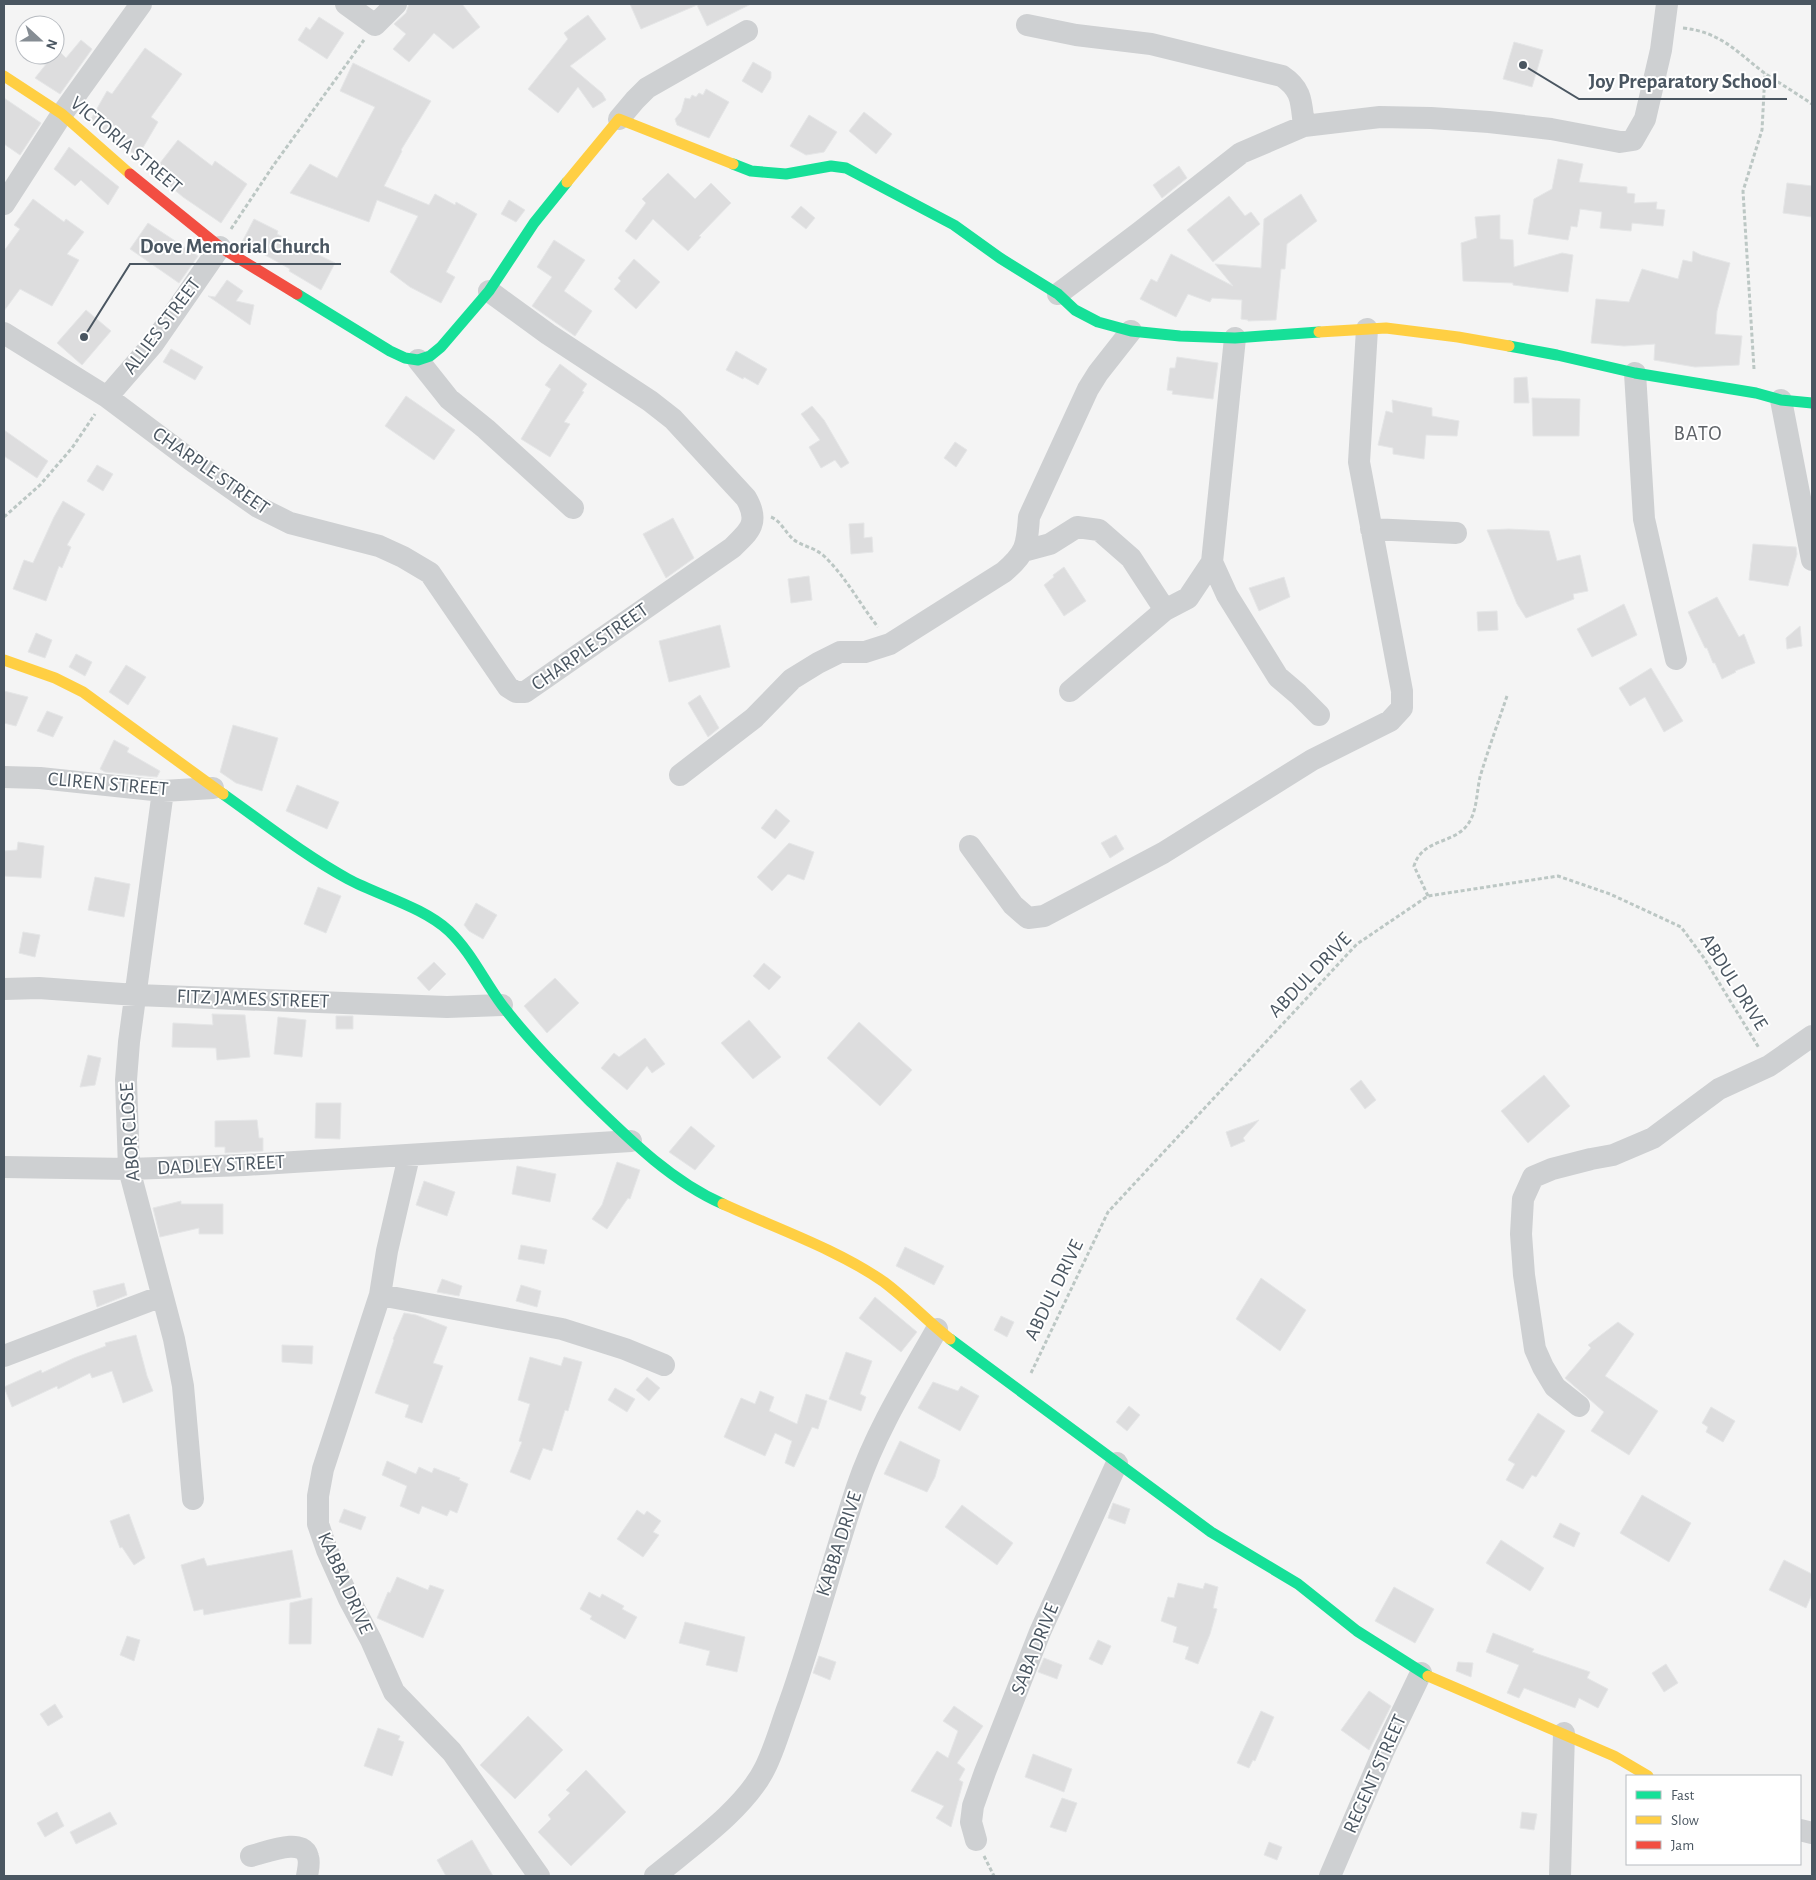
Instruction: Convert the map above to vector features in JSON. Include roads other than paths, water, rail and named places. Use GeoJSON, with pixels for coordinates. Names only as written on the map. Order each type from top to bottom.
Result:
{"type":"FeatureCollection","features":[{"type":"Feature","properties":{"kind":"street"},"geometry":{"type":"LineString","coordinates":[[4,204],[62,114],[141,4]]}},
{"type":"Feature","properties":{"kind":"street"},"geometry":{"type":"LineString","coordinates":[[346,4],[375,26],[396,4]]}},
{"type":"Feature","properties":{"kind":"street"},"geometry":{"type":"LineString","coordinates":[[1058,294],[1240,153],[1304,126],[1380,117],[1431,118],[1551,129],[1620,142],[1633,140],[1644,119],[1664,32],[1667,4]]}},
{"type":"Feature","properties":{"kind":"street"},"geometry":{"type":"LineString","coordinates":[[1027,25],[1076,35],[1151,44],[1282,76],[1294,84],[1300,98],[1304,126]]}},
{"type":"Feature","properties":{"kind":"street"},"geometry":{"type":"LineString","coordinates":[[573,508],[486,429],[449,399],[418,360],[430,356],[441,347],[489,291],[534,223],[576,170],[647,88],[747,31]]}},
{"type":"Feature","properties":{"kind":"street","name":"VICTORIA STREET"},"geometry":{"type":"LineString","coordinates":[[4,76],[62,114],[120,166],[220,247],[390,351],[405,358],[418,360]]}},
{"type":"Feature","properties":{"kind":"street"},"geometry":{"type":"LineString","coordinates":[[619,119],[751,171],[786,174],[831,166],[846,168],[954,225],[1000,258],[1058,294],[1075,310],[1098,322],[1132,331],[1180,336],[1235,338],[1386,328],[1458,337],[1635,373],[1756,392],[1781,400],[1812,403]]}},
{"type":"Feature","properties":{"kind":"street","name":"ALLIES STREET"},"geometry":{"type":"LineString","coordinates":[[107,397],[153,344],[220,247]]}},
{"type":"Feature","properties":{"kind":"street","name":"CHARPLE STREET"},"geometry":{"type":"LineString","coordinates":[[4,333],[107,397],[258,507],[290,522],[379,546],[403,557],[430,573],[502,680],[516,692],[525,692],[732,548],[746,536],[753,521],[752,509],[746,498],[673,419],[643,396],[548,334],[489,291]]}},
{"type":"Feature","properties":{"kind":"street"},"geometry":{"type":"LineString","coordinates":[[970,846],[1013,905],[1028,918],[1044,916],[1163,853],[1312,760],[1390,721],[1402,708],[1402,691],[1359,462],[1367,329]]}},
{"type":"Feature","properties":{"kind":"street"},"geometry":{"type":"LineString","coordinates":[[680,775],[754,718],[792,679],[840,652],[865,652],[890,644],[1004,572],[1016,562],[1024,550],[1029,517],[1088,389],[1098,373],[1132,331]]}},
{"type":"Feature","properties":{"kind":"street"},"geometry":{"type":"LineString","coordinates":[[1070,691],[1165,610],[1188,598],[1212,562],[1235,338]]}},
{"type":"Feature","properties":{"kind":"street"},"geometry":{"type":"LineString","coordinates":[[1635,373],[1644,519],[1676,659]]}},
{"type":"Feature","properties":{"kind":"street"},"geometry":{"type":"LineString","coordinates":[[1781,400],[1812,560]]}},
{"type":"Feature","properties":{"kind":"street"},"geometry":{"type":"LineString","coordinates":[[1024,550],[1050,544],[1077,527],[1099,530],[1131,558],[1165,610]]}},
{"type":"Feature","properties":{"kind":"street"},"geometry":{"type":"LineString","coordinates":[[1371,529],[1456,533]]}},
{"type":"Feature","properties":{"kind":"street"},"geometry":{"type":"LineString","coordinates":[[1212,562],[1227,595],[1278,678],[1298,694],[1319,715]]}},
{"type":"Feature","properties":{"kind":"street"},"geometry":{"type":"LineString","coordinates":[[4,660],[55,678],[83,692],[213,788],[318,862],[426,915],[449,931],[469,956],[502,1005],[550,1062],[631,1141],[673,1175],[713,1200],[850,1261],[883,1282],[913,1305],[937,1328],[1211,1532],[1298,1584],[1357,1631],[1421,1673],[1614,1756],[1646,1775]]}},
{"type":"Feature","properties":{"kind":"street","name":"CLIREN STREET"},"geometry":{"type":"LineString","coordinates":[[4,777],[40,778],[163,791],[213,788]]}},
{"type":"Feature","properties":{"kind":"street","name":"ABOR CLOSE"},"geometry":{"type":"LineString","coordinates":[[163,791],[129,1042],[126,1080],[129,1169],[174,1339],[183,1386],[193,1499]]}},
{"type":"Feature","properties":{"kind":"street","name":"FITZ JAMES STREET"},"geometry":{"type":"LineString","coordinates":[[4,989],[39,988],[136,995],[447,1007],[502,1005]]}},
{"type":"Feature","properties":{"kind":"street"},"geometry":{"type":"LineString","coordinates":[[1579,1406],[1555,1386],[1543,1367],[1535,1349],[1524,1275],[1521,1234],[1523,1198],[1533,1177],[1552,1169],[1591,1158],[1613,1155],[1653,1138],[1719,1089],[1769,1066],[1812,1036]]}},
{"type":"Feature","properties":{"kind":"street","name":"DADLEY STREET"},"geometry":{"type":"LineString","coordinates":[[4,1167],[129,1169],[408,1156],[631,1141]]}},
{"type":"Feature","properties":{"kind":"street","name":"KABBA DRIVE"},"geometry":{"type":"LineString","coordinates":[[408,1156],[387,1251],[380,1295],[323,1469],[318,1496],[318,1524],[327,1550],[349,1599],[371,1640],[394,1692],[452,1752],[539,1876]]}},
{"type":"Feature","properties":{"kind":"street"},"geometry":{"type":"LineString","coordinates":[[380,1295],[562,1329],[625,1349],[664,1365]]}},
{"type":"Feature","properties":{"kind":"street"},"geometry":{"type":"LineString","coordinates":[[4,1356],[162,1296]]}},
{"type":"Feature","properties":{"kind":"street","name":"KABBA DRIVE"},"geometry":{"type":"LineString","coordinates":[[655,1876],[730,1813],[750,1791],[765,1769],[800,1671],[826,1582],[858,1485],[885,1421],[937,1328]]}},
{"type":"Feature","properties":{"kind":"street","name":"SABA DRIVE"},"geometry":{"type":"LineString","coordinates":[[976,1840],[971,1822],[973,1806],[985,1772],[1040,1632],[1117,1463]]}},
{"type":"Feature","properties":{"kind":"street","name":"REGENT STREET"},"geometry":{"type":"LineString","coordinates":[[1330,1876],[1384,1750],[1421,1673]]}},
{"type":"Feature","properties":{"kind":"street"},"geometry":{"type":"LineString","coordinates":[[1560,1876],[1564,1734]]}},
{"type":"Feature","properties":{"kind":"street"},"geometry":{"type":"LineString","coordinates":[[251,1856],[289,1846],[298,1846],[305,1850],[308,1856],[307,1876]]}},
{"type":"Feature","properties":{"kind":"place","name":"Joy Preparatory School"},"geometry":{"type":"Point","coordinates":[1523,65]}},
{"type":"Feature","properties":{"kind":"place","name":"Dove Memorial Church"},"geometry":{"type":"Point","coordinates":[84,337]}},
{"type":"Feature","properties":{"kind":"district","name":"BATO"},"geometry":{"type":"Point","coordinates":[1698,433]}}]}
